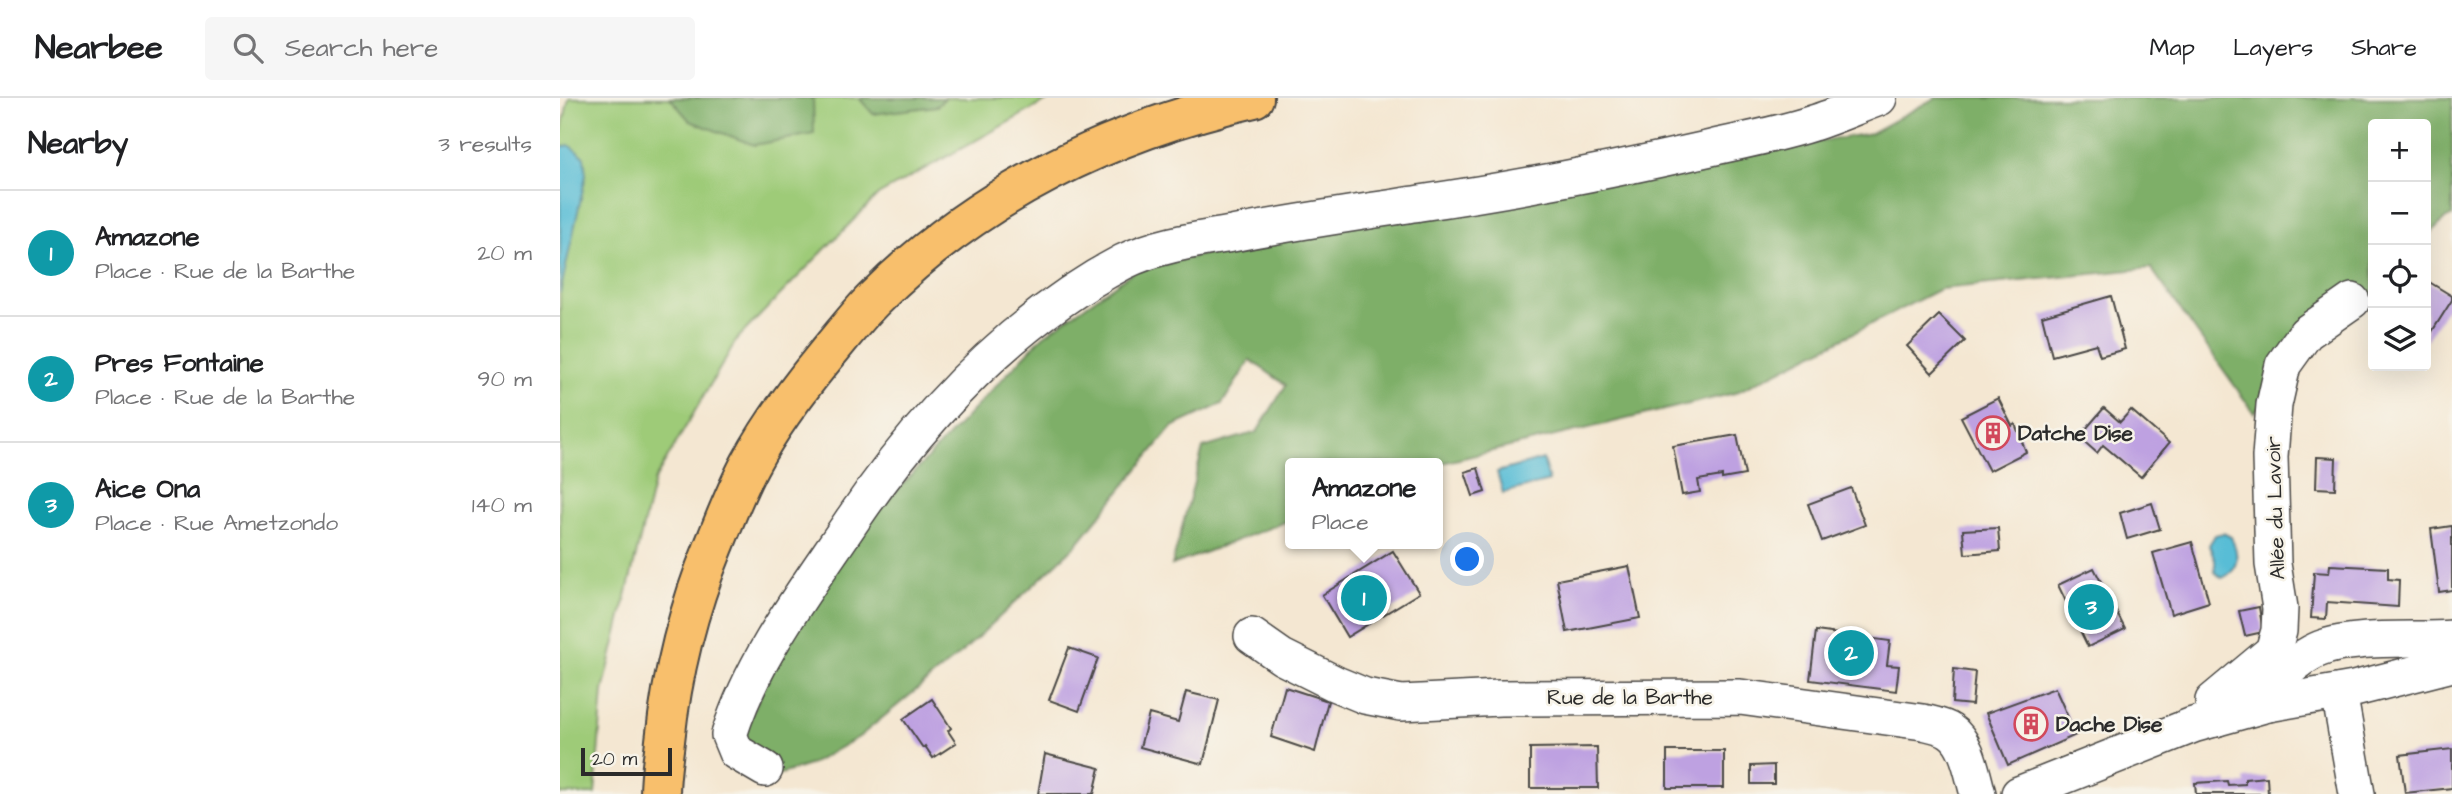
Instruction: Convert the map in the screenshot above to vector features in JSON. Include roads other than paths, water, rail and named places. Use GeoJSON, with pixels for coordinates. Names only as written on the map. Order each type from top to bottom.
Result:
{"type":"FeatureCollection","features":[{"type":"Feature","properties":{"kind":"main road"},"geometry":{"type":"LineString","coordinates":[[660,794],[678,658],[690,609],[707,563],[751,463],[782,413],[843,335],[874,299],[922,256],[1016,190],[1090,150],[1204,109],[1254,98]]}},
{"type":"Feature","properties":{"kind":"street"},"geometry":{"type":"LineString","coordinates":[[765,769],[736,752],[729,736],[739,702],[783,624],[872,491],[929,418],[983,362],[1034,319],[1115,267],[1167,246],[1312,219],[1505,191],[1637,165],[1813,123],[1879,98]]}},
{"type":"Feature","properties":{"kind":"street","name":"Allée du Lavoir"},"geometry":{"type":"LineString","coordinates":[[2280,631],[2280,608],[2273,564],[2270,457],[2274,405],[2283,365],[2306,333],[2352,301]]}},
{"type":"Feature","properties":{"kind":"street"},"geometry":{"type":"LineString","coordinates":[[2215,719],[2213,701],[2273,651],[2280,631],[2298,635],[2317,650]]}},
{"type":"Feature","properties":{"kind":"street","name":"Rue de la Barthe"},"geometry":{"type":"LineString","coordinates":[[1252,636],[1282,657],[1336,684],[1365,696],[1401,703],[1500,698],[1740,696],[1923,722],[1948,730],[1957,737],[1964,749],[1978,794]]}},
{"type":"Feature","properties":{"kind":"street"},"geometry":{"type":"LineString","coordinates":[[2268,704],[2266,691],[2287,671],[2317,650],[2355,641],[2452,638]]}},
{"type":"Feature","properties":{"kind":"street"},"geometry":{"type":"LineString","coordinates":[[2019,794],[2193,725],[2268,704],[2339,692],[2452,664]]}},
{"type":"Feature","properties":{"kind":"street"},"geometry":{"type":"LineString","coordinates":[[2339,692],[2357,794]]}},
{"type":"Feature","properties":{"kind":"water"},"geometry":{"type":"Polygon","coordinates":[[[569,145],[584,157],[586,175],[560,293],[560,147],[569,145]]]}},
{"type":"Feature","properties":{"kind":"water"},"geometry":{"type":"Polygon","coordinates":[[[1543,459],[1549,481],[1503,493],[1497,472],[1543,459]]]}},
{"type":"Feature","properties":{"kind":"water"},"geometry":{"type":"Polygon","coordinates":[[[2223,533],[2231,537],[2236,549],[2236,560],[2232,570],[2222,578],[2215,572],[2215,560],[2209,545],[2215,535],[2223,533]]]}},
{"type":"Feature","properties":{"kind":"place","name":"Datche Dise"},"geometry":{"type":"Point","coordinates":[1993,433]}},
{"type":"Feature","properties":{"kind":"place","name":"Amazone"},"geometry":{"type":"Point","coordinates":[1364,598]}},
{"type":"Feature","properties":{"kind":"place","name":"Aice Ona"},"geometry":{"type":"Point","coordinates":[2091,607]}},
{"type":"Feature","properties":{"kind":"place","name":"Pres Fontaine"},"geometry":{"type":"Point","coordinates":[1851,653]}},
{"type":"Feature","properties":{"kind":"place","name":"Dache Dise"},"geometry":{"type":"Point","coordinates":[2031,724]}}]}
